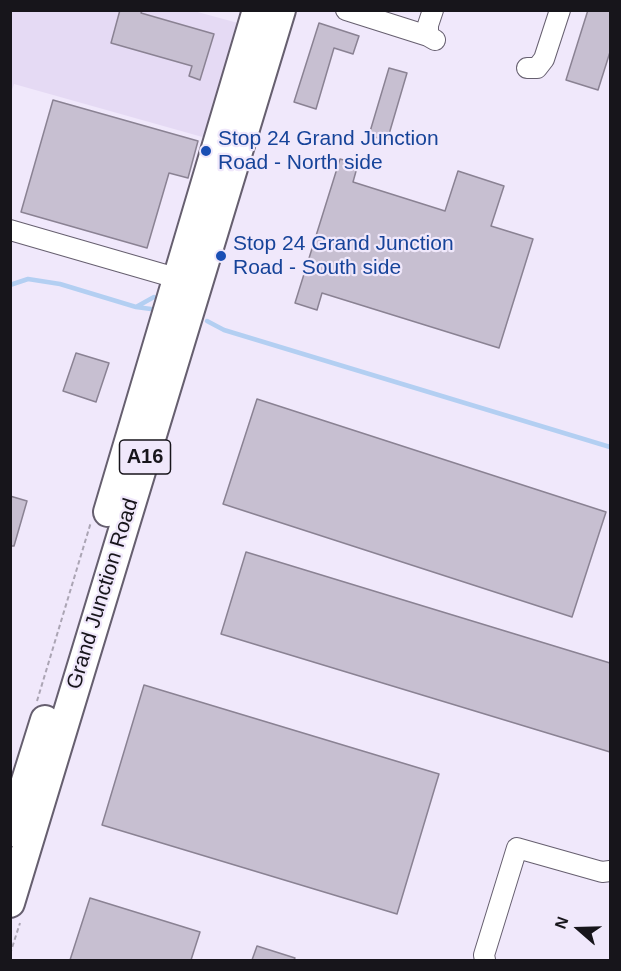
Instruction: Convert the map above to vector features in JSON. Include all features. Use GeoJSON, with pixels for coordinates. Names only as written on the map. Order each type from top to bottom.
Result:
{"type":"FeatureCollection","features":[{"type":"Feature","properties":{"kind":"highway","name":"Grand Junction Road"},"geometry":{"type":"LineString","coordinates":[[10,903],[89,609],[187,281],[278,12]]}},
{"type":"Feature","properties":{"kind":"highway","name":"Grand Junction Road"},"geometry":{"type":"LineString","coordinates":[[10,832],[89,609]]}},
{"type":"Feature","properties":{"kind":"street"},"geometry":{"type":"LineString","coordinates":[[346,10],[387,17],[431,38],[428,25],[433,10]]}},
{"type":"Feature","properties":{"kind":"street"},"geometry":{"type":"LineString","coordinates":[[527,68],[537,68],[544,59],[560,10]]}},
{"type":"Feature","properties":{"kind":"street"},"geometry":{"type":"LineString","coordinates":[[10,230],[187,281]]}},
{"type":"Feature","properties":{"kind":"street"},"geometry":{"type":"LineString","coordinates":[[485,960],[483,955],[517,848],[602,872],[610,871]]}},
{"type":"Feature","properties":{"kind":"path"},"geometry":{"type":"LineString","coordinates":[[34,708],[93,516]]}},
{"type":"Feature","properties":{"kind":"shaded area"},"geometry":{"type":"Polygon","coordinates":[[[11,11],[194,11],[238,23],[206,138],[14,84],[11,93],[11,11]]]}},
{"type":"Feature","properties":{"kind":"building"},"geometry":{"type":"Polygon","coordinates":[[[120,10],[142,10],[141,13],[214,34],[200,80],[189,76],[192,66],[111,43],[120,10]]]}},
{"type":"Feature","properties":{"kind":"building"},"geometry":{"type":"Polygon","coordinates":[[[588,10],[610,10],[610,52],[598,90],[566,80],[588,10]]]}},
{"type":"Feature","properties":{"kind":"building"},"geometry":{"type":"Polygon","coordinates":[[[319,23],[359,36],[353,54],[334,48],[316,109],[294,102],[319,23]]]}},
{"type":"Feature","properties":{"kind":"building"},"geometry":{"type":"Polygon","coordinates":[[[389,68],[407,73],[387,141],[369,135],[389,68]]]}},
{"type":"Feature","properties":{"kind":"building"},"geometry":{"type":"Polygon","coordinates":[[[53,100],[198,141],[188,178],[169,173],[147,248],[21,212],[53,100]]]}},
{"type":"Feature","properties":{"kind":"building"},"geometry":{"type":"Polygon","coordinates":[[[340,159],[358,164],[353,182],[445,211],[458,171],[504,186],[491,226],[533,239],[499,348],[322,293],[317,310],[295,303],[340,159]]]}},
{"type":"Feature","properties":{"kind":"building"},"geometry":{"type":"Polygon","coordinates":[[[76,353],[109,363],[96,402],[63,391],[76,353]]]}},
{"type":"Feature","properties":{"kind":"building"},"geometry":{"type":"Polygon","coordinates":[[[257,399],[606,512],[572,617],[223,504],[257,399]]]}},
{"type":"Feature","properties":{"kind":"building"},"geometry":{"type":"Polygon","coordinates":[[[10,496],[27,501],[14,546],[10,546],[10,496]]]}},
{"type":"Feature","properties":{"kind":"building"},"geometry":{"type":"Polygon","coordinates":[[[246,552],[610,663],[610,752],[221,634],[246,552]]]}},
{"type":"Feature","properties":{"kind":"building"},"geometry":{"type":"Polygon","coordinates":[[[144,685],[439,774],[397,914],[102,825],[144,685]]]}},
{"type":"Feature","properties":{"kind":"building"},"geometry":{"type":"Polygon","coordinates":[[[90,898],[200,932],[191,960],[70,960],[90,898]]]}},
{"type":"Feature","properties":{"kind":"building"},"geometry":{"type":"Polygon","coordinates":[[[257,946],[295,958],[294,960],[252,960],[257,946]]]}},
{"type":"Feature","properties":{"kind":"waterway"},"geometry":{"type":"LineString","coordinates":[[10,285],[28,279],[60,284],[136,307],[151,309]]}},
{"type":"Feature","properties":{"kind":"waterway"},"geometry":{"type":"LineString","coordinates":[[136,307],[154,297]]}},
{"type":"Feature","properties":{"kind":"waterway"},"geometry":{"type":"LineString","coordinates":[[207,321],[224,330],[610,447]]}},
{"type":"Feature","properties":{"kind":"place","name":"Stop 24 Grand Junction Road - North side"},"geometry":{"type":"Point","coordinates":[206,151]}},
{"type":"Feature","properties":{"kind":"place","name":"Stop 24 Grand Junction Road - South side"},"geometry":{"type":"Point","coordinates":[221,256]}}]}
